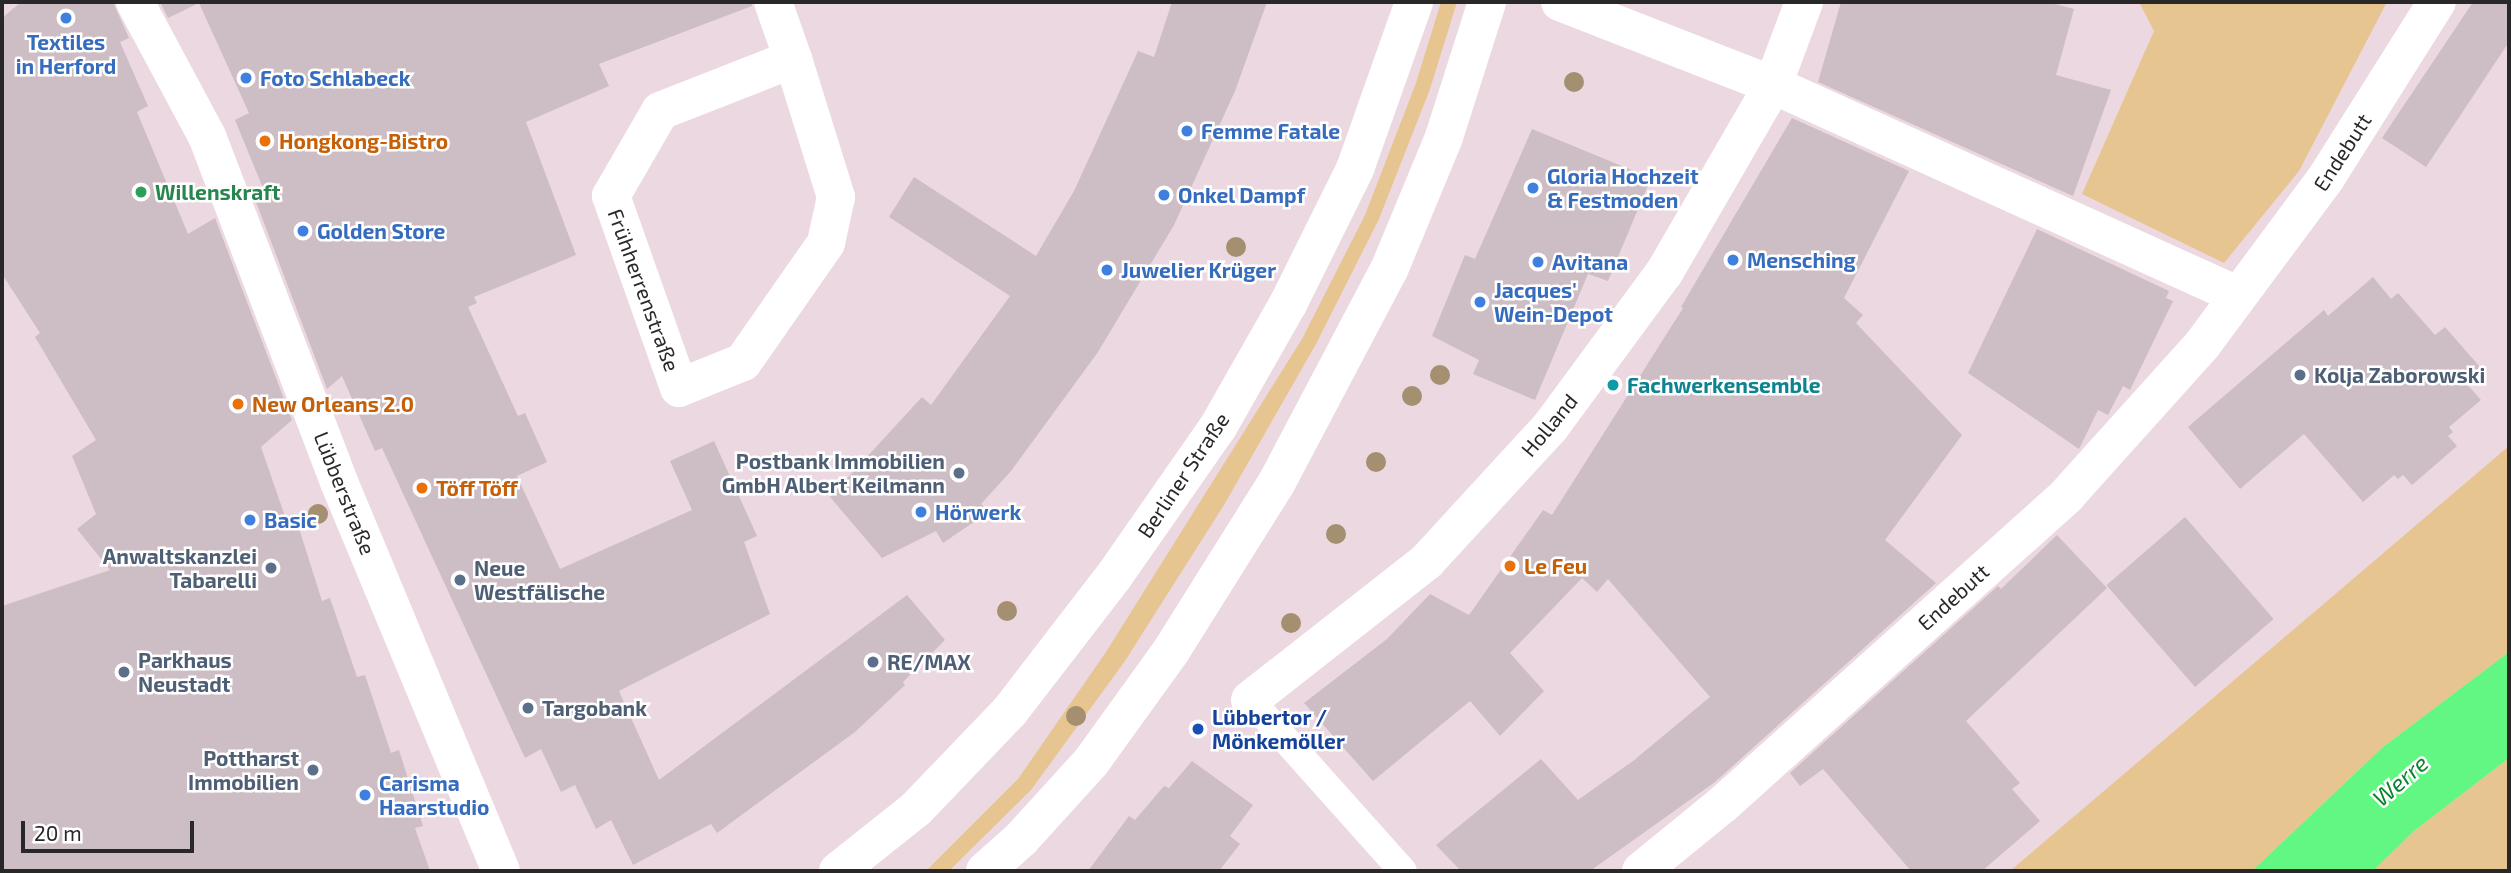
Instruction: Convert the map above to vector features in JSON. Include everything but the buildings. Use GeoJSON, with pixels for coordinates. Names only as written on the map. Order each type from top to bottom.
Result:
{"type":"FeatureCollection","features":[{"type":"Feature","properties":{"kind":"street","name":"Lübberstraße"},"geometry":{"type":"LineString","coordinates":[[135,2],[207,136],[339,482],[500,871]]}},
{"type":"Feature","properties":{"kind":"street","name":"Frühherrenstraße"},"geometry":{"type":"LineString","coordinates":[[773,2],[793,60],[836,197],[826,243],[743,362],[679,388],[611,196],[660,111],[793,60]]}},
{"type":"Feature","properties":{"kind":"street","name":"Berliner Straße"},"geometry":{"type":"LineString","coordinates":[[838,871],[916,809],[1010,711],[1114,576],[1218,427],[1288,304],[1355,169],[1414,2]]}},
{"type":"Feature","properties":{"kind":"street"},"geometry":{"type":"LineString","coordinates":[[985,871],[1021,839],[1091,762],[1171,651],[1277,482],[1389,270],[1444,137],[1487,2]]}},
{"type":"Feature","properties":{"kind":"street"},"geometry":{"type":"LineString","coordinates":[[1560,2],[1773,85],[2238,295]]}},
{"type":"Feature","properties":{"kind":"street","name":"Holland"},"geometry":{"type":"LineString","coordinates":[[1250,700],[1427,561],[1551,426],[1664,273],[1773,85],[1804,2]]}},
{"type":"Feature","properties":{"kind":"street","name":"Endebutt"},"geometry":{"type":"LineString","coordinates":[[1641,871],[1722,805],[2067,495],[2202,345],[2326,178],[2437,2]]}},
{"type":"Feature","properties":{"kind":"lane"},"geometry":{"type":"LineString","coordinates":[[1250,700],[1403,871]]}},
{"type":"Feature","properties":{"kind":"shaded area"},"geometry":{"type":"Polygon","coordinates":[[[1441,2],[1457,2],[1430,89],[1379,219],[1316,344],[1224,505],[1125,661],[1031,790],[949,871],[926,871],[1018,779],[1106,652],[1302,339],[1365,215],[1416,83],[1441,2]]]}},
{"type":"Feature","properties":{"kind":"shaded area"},"geometry":{"type":"Polygon","coordinates":[[[2139,2],[2387,2],[2299,171],[2224,263],[2082,194],[2154,31],[2139,2]]]}},
{"type":"Feature","properties":{"kind":"shaded area"},"geometry":{"type":"Polygon","coordinates":[[[2509,446],[2509,652],[2383,747],[2252,871],[2010,871],[2509,446]]]}},
{"type":"Feature","properties":{"kind":"shaded area"},"geometry":{"type":"Polygon","coordinates":[[[2509,758],[2509,871],[2373,871],[2414,831],[2509,758]]]}},
{"type":"Feature","properties":{"kind":"water","name":"Werre"},"geometry":{"type":"Polygon","coordinates":[[[2509,652],[2509,758],[2414,831],[2373,871],[2252,871],[2383,747],[2509,652]]]}},
{"type":"Feature","properties":{"kind":"place","name":"Textiles in Herford"},"geometry":{"type":"Point","coordinates":[66,18]}},
{"type":"Feature","properties":{"kind":"place","name":"Foto Schlabeck"},"geometry":{"type":"Point","coordinates":[246,78]}},
{"type":"Feature","properties":{"kind":"place","name":"Femme Fatale"},"geometry":{"type":"Point","coordinates":[1187,131]}},
{"type":"Feature","properties":{"kind":"place","name":"Hongkong-Bistro"},"geometry":{"type":"Point","coordinates":[265,141]}},
{"type":"Feature","properties":{"kind":"place","name":"Gloria Hochzeit & Festmoden"},"geometry":{"type":"Point","coordinates":[1533,188]}},
{"type":"Feature","properties":{"kind":"place","name":"Willenskraft"},"geometry":{"type":"Point","coordinates":[141,192]}},
{"type":"Feature","properties":{"kind":"place","name":"Onkel Dampf"},"geometry":{"type":"Point","coordinates":[1164,195]}},
{"type":"Feature","properties":{"kind":"place","name":"Golden Store"},"geometry":{"type":"Point","coordinates":[303,231]}},
{"type":"Feature","properties":{"kind":"place","name":"Mensching"},"geometry":{"type":"Point","coordinates":[1733,260]}},
{"type":"Feature","properties":{"kind":"place","name":"Avitana"},"geometry":{"type":"Point","coordinates":[1538,262]}},
{"type":"Feature","properties":{"kind":"place","name":"Juwelier Krüger"},"geometry":{"type":"Point","coordinates":[1107,270]}},
{"type":"Feature","properties":{"kind":"place","name":"Jacques' Wein-Depot"},"geometry":{"type":"Point","coordinates":[1480,302]}},
{"type":"Feature","properties":{"kind":"place","name":"Kolja Zaborowski"},"geometry":{"type":"Point","coordinates":[2300,375]}},
{"type":"Feature","properties":{"kind":"place","name":"Fachwerkensemble"},"geometry":{"type":"Point","coordinates":[1613,385]}},
{"type":"Feature","properties":{"kind":"place","name":"New Orleans 2.0"},"geometry":{"type":"Point","coordinates":[238,404]}},
{"type":"Feature","properties":{"kind":"place","name":"Postbank Immobilien GmbH Albert Keilmann"},"geometry":{"type":"Point","coordinates":[959,473]}},
{"type":"Feature","properties":{"kind":"place","name":"Töff Töff"},"geometry":{"type":"Point","coordinates":[422,488]}},
{"type":"Feature","properties":{"kind":"place","name":"Hörwerk"},"geometry":{"type":"Point","coordinates":[921,512]}},
{"type":"Feature","properties":{"kind":"place","name":"Basic"},"geometry":{"type":"Point","coordinates":[250,520]}},
{"type":"Feature","properties":{"kind":"place","name":"Le Feu"},"geometry":{"type":"Point","coordinates":[1510,566]}},
{"type":"Feature","properties":{"kind":"place","name":"Anwaltskanzlei Tabarelli"},"geometry":{"type":"Point","coordinates":[271,568]}},
{"type":"Feature","properties":{"kind":"place","name":"Neue Westfälische"},"geometry":{"type":"Point","coordinates":[460,580]}},
{"type":"Feature","properties":{"kind":"place","name":"RE/MAX"},"geometry":{"type":"Point","coordinates":[873,662]}},
{"type":"Feature","properties":{"kind":"place","name":"Parkhaus Neustadt"},"geometry":{"type":"Point","coordinates":[124,672]}},
{"type":"Feature","properties":{"kind":"place","name":"Targobank"},"geometry":{"type":"Point","coordinates":[528,708]}},
{"type":"Feature","properties":{"kind":"place","name":"Lübbertor / Mönkemöller"},"geometry":{"type":"Point","coordinates":[1198,729]}},
{"type":"Feature","properties":{"kind":"place","name":"Pottharst Immobilien"},"geometry":{"type":"Point","coordinates":[313,770]}},
{"type":"Feature","properties":{"kind":"place","name":"Carisma Haarstudio"},"geometry":{"type":"Point","coordinates":[365,795]}}]}
